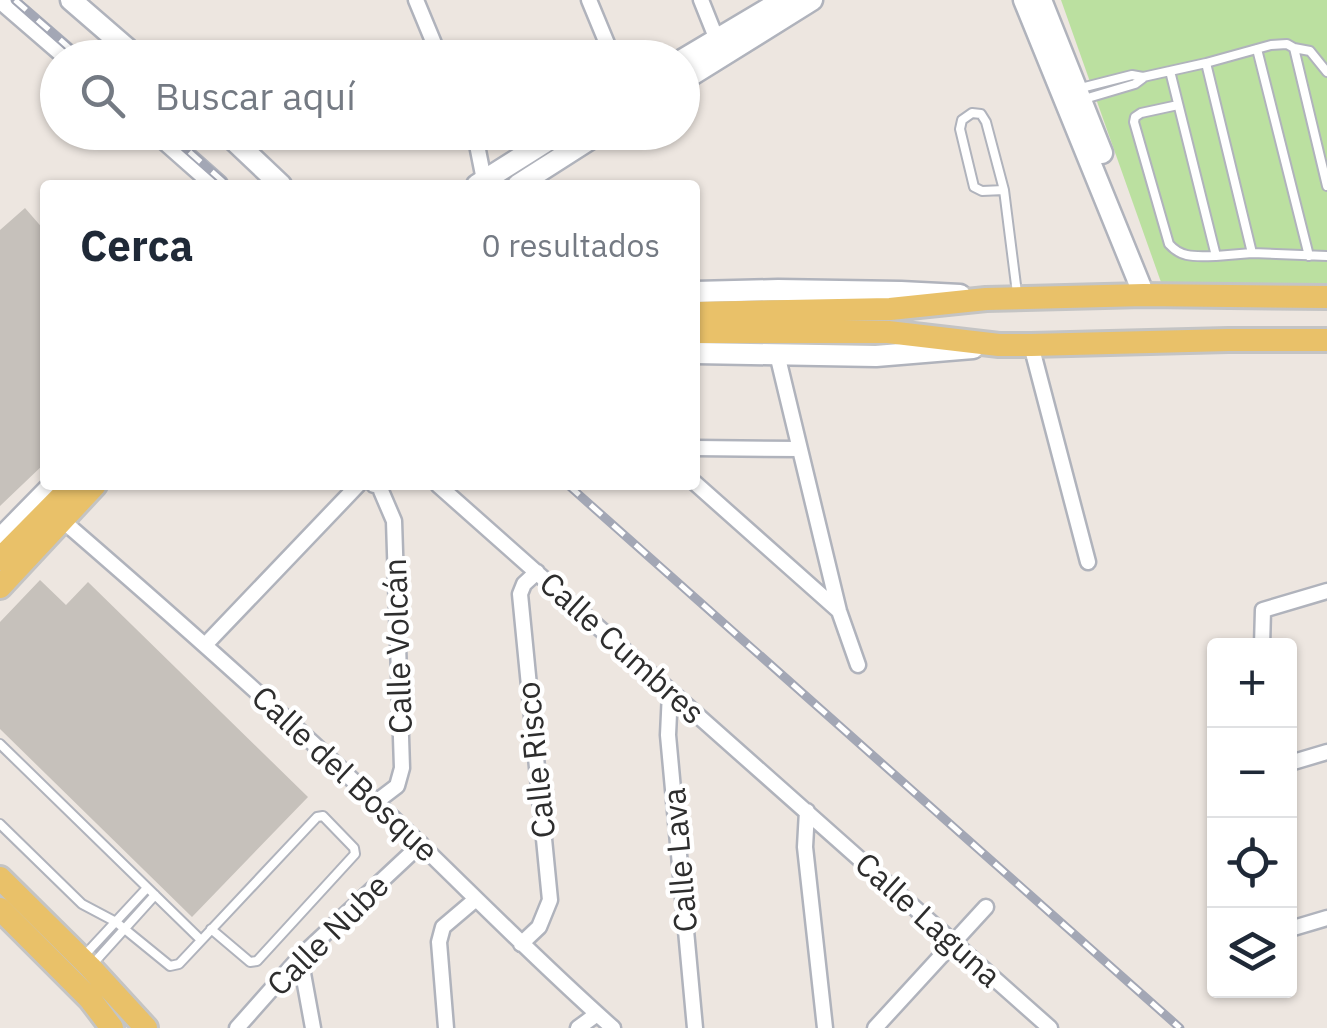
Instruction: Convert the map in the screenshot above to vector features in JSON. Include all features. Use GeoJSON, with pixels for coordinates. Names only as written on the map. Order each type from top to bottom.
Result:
{"type":"FeatureCollection","features":[{"type":"Feature","properties":{"kind":"main road"},"geometry":{"type":"LineString","coordinates":[[3,0],[49,40]]}},
{"type":"Feature","properties":{"kind":"main road"},"geometry":{"type":"LineString","coordinates":[[71,0],[117,40]]}},
{"type":"Feature","properties":{"kind":"main road"},"geometry":{"type":"LineString","coordinates":[[700,50],[783,0]]}},
{"type":"Feature","properties":{"kind":"main road"},"geometry":{"type":"LineString","coordinates":[[700,70],[812,0]]}},
{"type":"Feature","properties":{"kind":"main road"},"geometry":{"type":"LineString","coordinates":[[1024,0],[1075,98]]}},
{"type":"Feature","properties":{"kind":"main road"},"geometry":{"type":"LineString","coordinates":[[1042,0],[1150,295]]}},
{"type":"Feature","properties":{"kind":"main road"},"geometry":{"type":"LineString","coordinates":[[177,150],[211,180]]}},
{"type":"Feature","properties":{"kind":"main road"},"geometry":{"type":"LineString","coordinates":[[244,150],[275,180]]}},
{"type":"Feature","properties":{"kind":"main road"},"geometry":{"type":"LineString","coordinates":[[511,180],[542,150]]}},
{"type":"Feature","properties":{"kind":"main road"},"geometry":{"type":"LineString","coordinates":[[511,180],[567,150]]}},
{"type":"Feature","properties":{"kind":"main road"},"geometry":{"type":"LineString","coordinates":[[700,292],[901,292],[986,299],[1327,296]]}},
{"type":"Feature","properties":{"kind":"main road"},"geometry":{"type":"LineString","coordinates":[[700,332],[889,321],[986,299]]}},
{"type":"Feature","properties":{"kind":"main road"},"geometry":{"type":"LineString","coordinates":[[700,313],[889,321],[999,345]]}},
{"type":"Feature","properties":{"kind":"main road"},"geometry":{"type":"LineString","coordinates":[[700,353],[876,356],[999,345],[1327,340]]}},
{"type":"Feature","properties":{"kind":"main road"},"geometry":{"type":"LineString","coordinates":[[0,539],[48,490]]}},
{"type":"Feature","properties":{"kind":"main road"},"geometry":{"type":"LineString","coordinates":[[0,559],[68,490]]}},
{"type":"Feature","properties":{"kind":"main road"},"geometry":{"type":"LineString","coordinates":[[0,590],[90,490]]}},
{"type":"Feature","properties":{"kind":"main road"},"geometry":{"type":"LineString","coordinates":[[0,590],[104,490]]}},
{"type":"Feature","properties":{"kind":"main road"},"geometry":{"type":"LineString","coordinates":[[0,878],[86,962],[146,1028]]}},
{"type":"Feature","properties":{"kind":"main road"},"geometry":{"type":"LineString","coordinates":[[0,909],[90,999],[112,1028]]}},
{"type":"Feature","properties":{"kind":"street"},"geometry":{"type":"LineString","coordinates":[[416,0],[433,40]]}},
{"type":"Feature","properties":{"kind":"street"},"geometry":{"type":"LineString","coordinates":[[589,0],[605,40]]}},
{"type":"Feature","properties":{"kind":"street"},"geometry":{"type":"LineString","coordinates":[[701,0],[717,40]]}},
{"type":"Feature","properties":{"kind":"street"},"geometry":{"type":"LineString","coordinates":[[476,150],[480,180]]}},
{"type":"Feature","properties":{"kind":"street"},"geometry":{"type":"LineString","coordinates":[[484,150],[511,180]]}},
{"type":"Feature","properties":{"kind":"street"},"geometry":{"type":"LineString","coordinates":[[1031,345],[1088,562]]}},
{"type":"Feature","properties":{"kind":"street"},"geometry":{"type":"LineString","coordinates":[[777,354],[839,611],[858,665]]}},
{"type":"Feature","properties":{"kind":"street"},"geometry":{"type":"LineString","coordinates":[[700,448],[800,449]]}},
{"type":"Feature","properties":{"kind":"street"},"geometry":{"type":"LineString","coordinates":[[700,487],[839,611]]}},
{"type":"Feature","properties":{"kind":"street"},"geometry":{"type":"LineString","coordinates":[[206,644],[353,490]]}},
{"type":"Feature","properties":{"kind":"street","name":"Calle Volcán"},"geometry":{"type":"LineString","coordinates":[[376,802],[397,786],[402,768],[394,521],[381,490]]}},
{"type":"Feature","properties":{"kind":"street","name":"Calle Cumbres"},"geometry":{"type":"LineString","coordinates":[[444,490],[807,811]]}},
{"type":"Feature","properties":{"kind":"street","name":"Calle del Bosque"},"geometry":{"type":"LineString","coordinates":[[70,527],[206,644],[613,1028]]}},
{"type":"Feature","properties":{"kind":"street","name":"Calle Risco"},"geometry":{"type":"LineString","coordinates":[[520,944],[539,927],[550,900],[520,594],[537,572]]}},
{"type":"Feature","properties":{"kind":"street"},"geometry":{"type":"LineString","coordinates":[[1262,638],[1263,610],[1327,591]]}},
{"type":"Feature","properties":{"kind":"street","name":"Calle Lava"},"geometry":{"type":"LineString","coordinates":[[670,692],[668,734],[695,1028]]}},
{"type":"Feature","properties":{"kind":"street"},"geometry":{"type":"LineString","coordinates":[[1297,761],[1327,752]]}},
{"type":"Feature","properties":{"kind":"street"},"geometry":{"type":"LineString","coordinates":[[807,811],[805,847],[825,1028]]}},
{"type":"Feature","properties":{"kind":"street","name":"Calle Laguna"},"geometry":{"type":"LineString","coordinates":[[807,811],[1050,1028]]}},
{"type":"Feature","properties":{"kind":"street","name":"Calle Nube"},"geometry":{"type":"LineString","coordinates":[[237,1028],[300,957],[421,844]]}},
{"type":"Feature","properties":{"kind":"street"},"geometry":{"type":"LineString","coordinates":[[446,1028],[438,942],[442,926],[476,899]]}},
{"type":"Feature","properties":{"kind":"street"},"geometry":{"type":"LineString","coordinates":[[875,1028],[986,906]]}},
{"type":"Feature","properties":{"kind":"street"},"geometry":{"type":"LineString","coordinates":[[1297,928],[1327,918]]}},
{"type":"Feature","properties":{"kind":"street"},"geometry":{"type":"LineString","coordinates":[[300,957],[313,1028]]}},
{"type":"Feature","properties":{"kind":"street"},"geometry":{"type":"LineString","coordinates":[[578,1028],[597,1014]]}},
{"type":"Feature","properties":{"kind":"street"},"geometry":{"type":"LineString","coordinates":[[1022,1028],[1035,1014]]}},
{"type":"Feature","properties":{"kind":"lane"},"geometry":{"type":"LineString","coordinates":[[1075,98],[1135,84],[1143,77],[1287,44],[1310,51],[1327,72]]}},
{"type":"Feature","properties":{"kind":"lane"},"geometry":{"type":"LineString","coordinates":[[1257,48],[1309,256]]}},
{"type":"Feature","properties":{"kind":"lane"},"geometry":{"type":"LineString","coordinates":[[1294,48],[1327,186]]}},
{"type":"Feature","properties":{"kind":"lane"},"geometry":{"type":"LineString","coordinates":[[1206,63],[1252,253]]}},
{"type":"Feature","properties":{"kind":"lane"},"geometry":{"type":"LineString","coordinates":[[1170,71],[1216,256]]}},
{"type":"Feature","properties":{"kind":"lane"},"geometry":{"type":"LineString","coordinates":[[1178,104],[1141,113],[1134,122],[1169,244],[1176,252],[1187,256],[1327,256]]}},
{"type":"Feature","properties":{"kind":"lane"},"geometry":{"type":"LineString","coordinates":[[1004,190],[982,191],[974,187],[960,129],[962,120],[972,114],[981,114],[986,122],[1004,190],[1018,299]]}},
{"type":"Feature","properties":{"kind":"lane"},"geometry":{"type":"LineString","coordinates":[[0,744],[202,940]]}},
{"type":"Feature","properties":{"kind":"lane"},"geometry":{"type":"LineString","coordinates":[[0,824],[82,904],[120,925],[170,966],[180,964],[211,930],[317,817],[323,816],[354,848],[356,854],[257,961],[250,962],[211,930]]}},
{"type":"Feature","properties":{"kind":"lane"},"geometry":{"type":"LineString","coordinates":[[86,962],[151,892]]}},
{"type":"Feature","properties":{"kind":"green space"},"geometry":{"type":"Polygon","coordinates":[[[1061,0],[1327,0],[1327,287],[1162,285],[1061,0]]]}},
{"type":"Feature","properties":{"kind":"building"},"geometry":{"type":"Polygon","coordinates":[[[25,208],[40,225],[40,468],[0,506],[0,230],[25,208]]]}},
{"type":"Feature","properties":{"kind":"building"},"geometry":{"type":"Polygon","coordinates":[[[40,580],[66,605],[88,582],[308,797],[192,917],[0,729],[0,622],[40,580]]]}},
{"type":"Feature","properties":{"kind":"railway"},"geometry":{"type":"LineString","coordinates":[[15,0],[61,40]]}},
{"type":"Feature","properties":{"kind":"railway"},"geometry":{"type":"LineString","coordinates":[[187,150],[221,180]]}},
{"type":"Feature","properties":{"kind":"railway"},"geometry":{"type":"LineString","coordinates":[[574,490],[1180,1028]]}}]}
